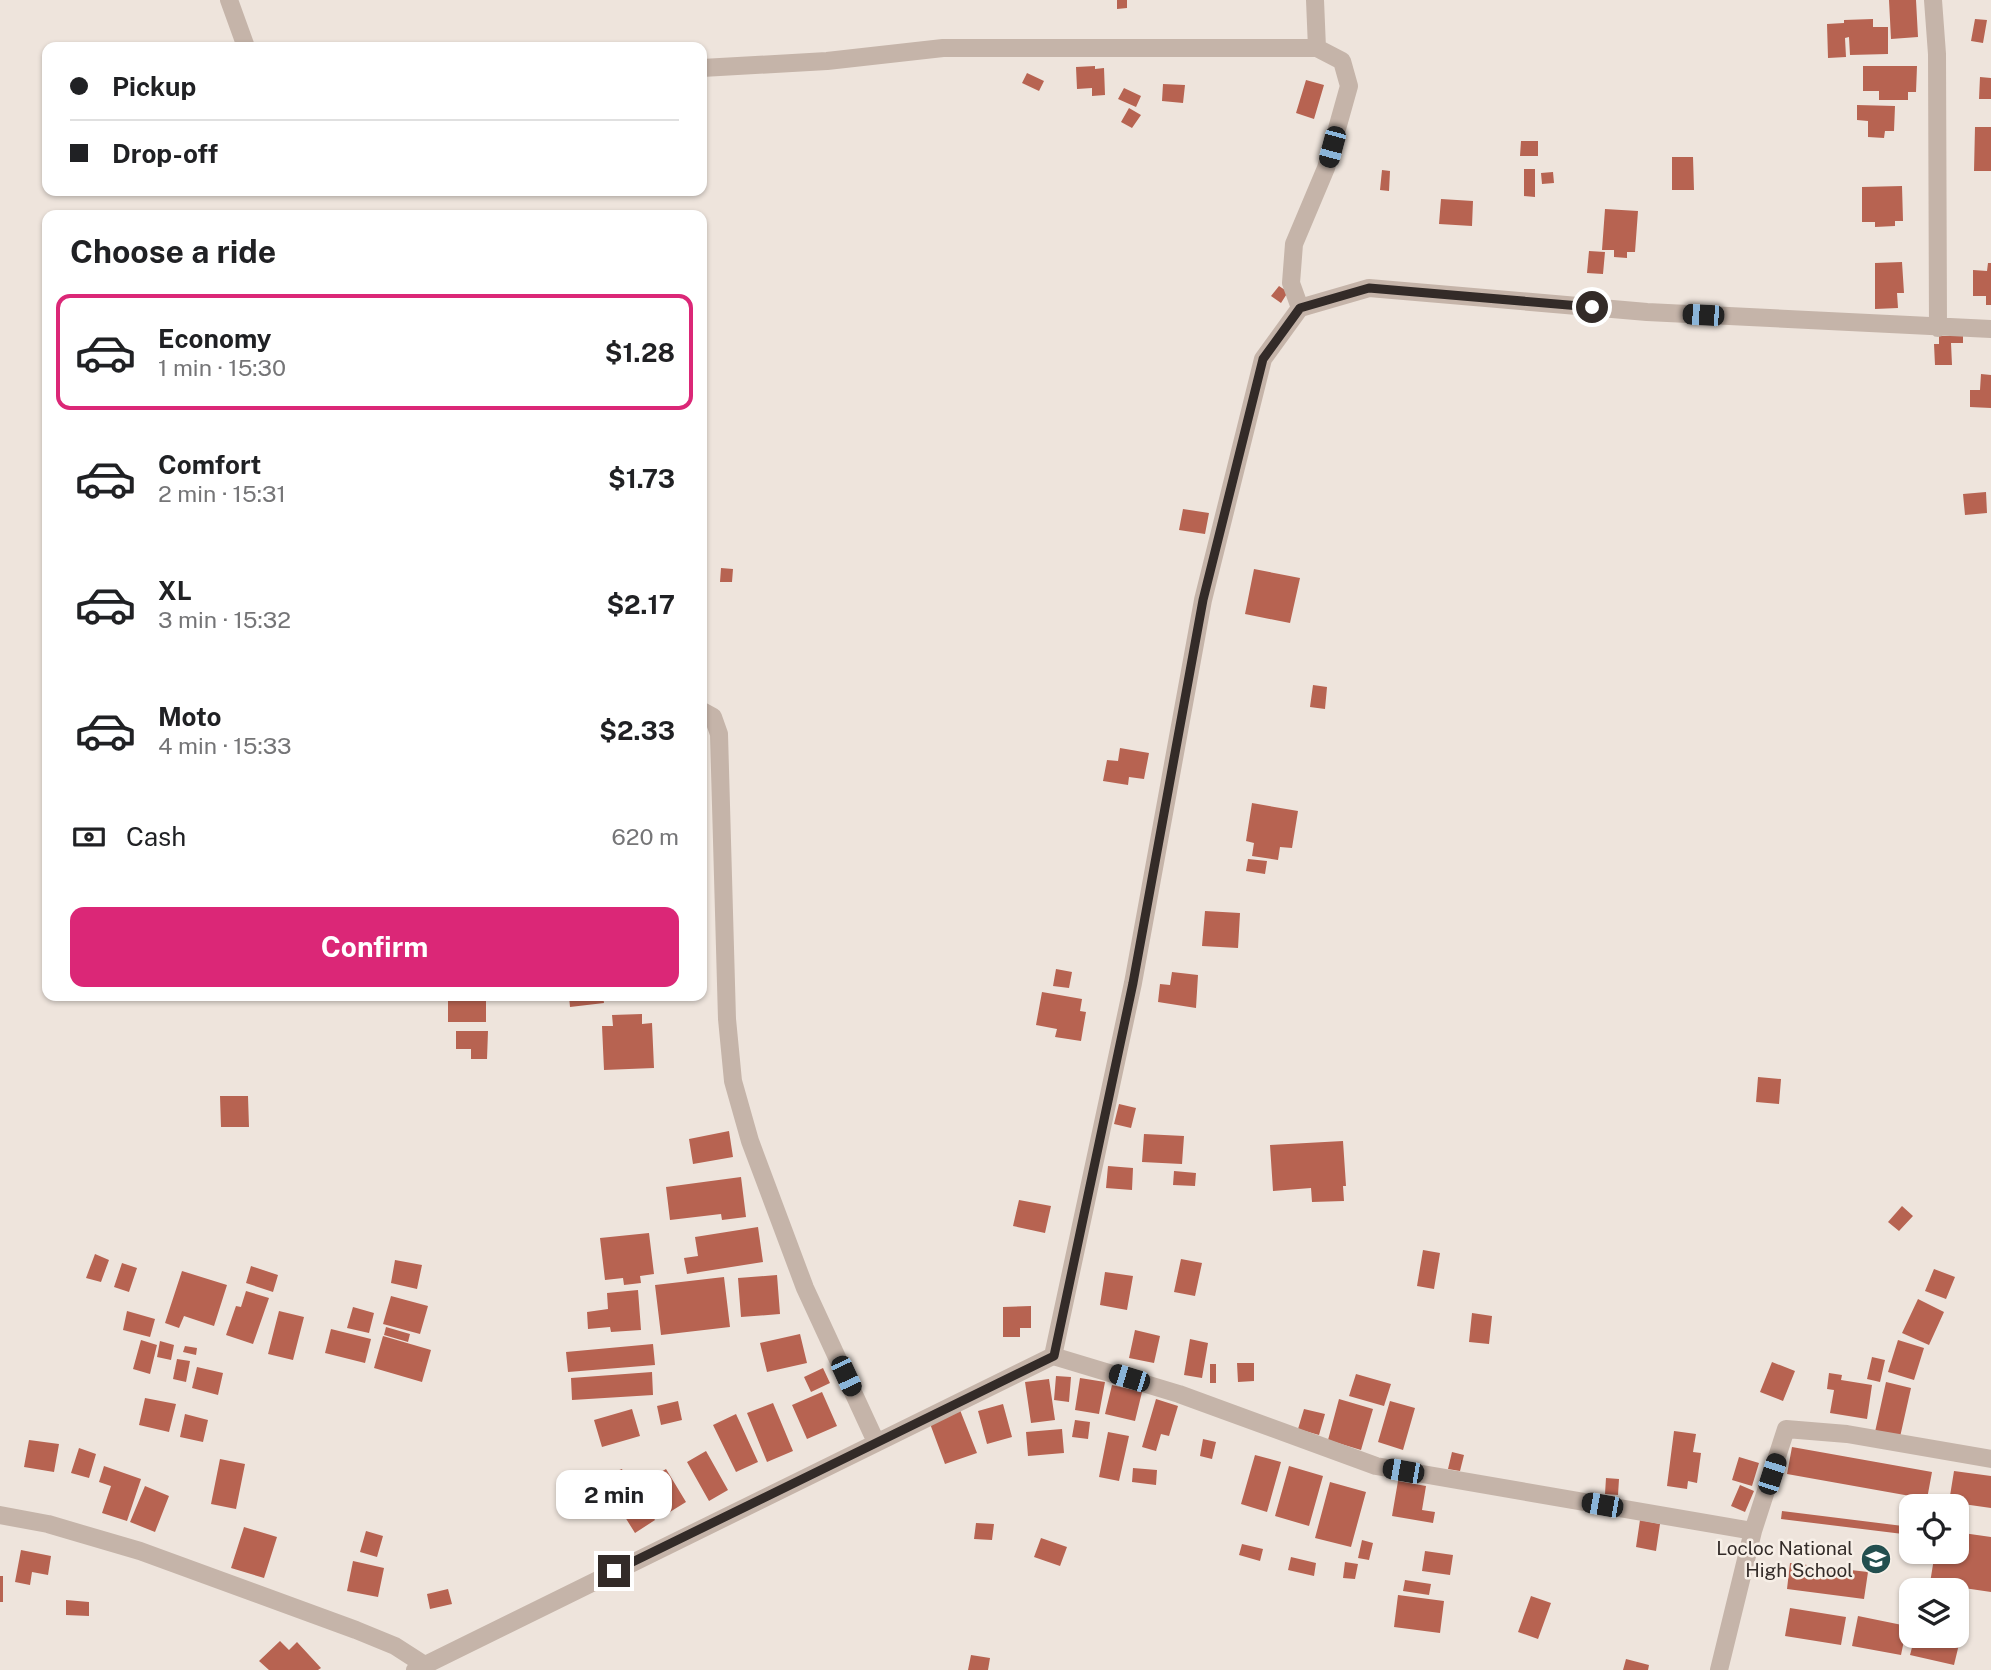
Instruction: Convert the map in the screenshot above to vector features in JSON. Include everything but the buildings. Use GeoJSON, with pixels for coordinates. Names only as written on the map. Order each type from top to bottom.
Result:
{"type":"FeatureCollection","features":[{"type":"Feature","properties":{"kind":"street"},"geometry":{"type":"LineString","coordinates":[[229,0],[244,42]]}},
{"type":"Feature","properties":{"kind":"street"},"geometry":{"type":"LineString","coordinates":[[1315,0],[1317,48]]}},
{"type":"Feature","properties":{"kind":"street"},"geometry":{"type":"LineString","coordinates":[[1933,0],[1937,54],[1938,328]]}},
{"type":"Feature","properties":{"kind":"street"},"geometry":{"type":"LineString","coordinates":[[707,68],[827,61],[943,48],[1317,48],[1342,61],[1349,86],[1326,168],[1294,244],[1291,283],[1300,308]]}},
{"type":"Feature","properties":{"kind":"street"},"geometry":{"type":"LineString","coordinates":[[1054,1356],[1133,983],[1203,600],[1263,359],[1300,308],[1369,288],[1647,312],[1991,329]]}},
{"type":"Feature","properties":{"kind":"street"},"geometry":{"type":"LineString","coordinates":[[707,714],[713,717],[719,734],[727,1019],[733,1081],[750,1140],[805,1288],[876,1442]]}},
{"type":"Feature","properties":{"kind":"street"},"geometry":{"type":"LineString","coordinates":[[0,1515],[48,1524],[140,1551],[395,1646],[419,1667],[1054,1356],[1179,1394],[1376,1466],[1753,1531]]}},
{"type":"Feature","properties":{"kind":"street"},"geometry":{"type":"LineString","coordinates":[[1719,1670],[1753,1531],[1786,1429],[1847,1434],[1991,1458]]}},
{"type":"Feature","properties":{"kind":"place","name":"Locloc National High School"},"geometry":{"type":"Point","coordinates":[1876,1559]}},
{"type":"Feature","properties":{"kind":"route"},"geometry":{"type":"LineString","coordinates":[[614,1571],[1054,1356],[1133,983],[1203,600],[1263,359],[1300,308],[1369,288],[1592,307]]}}]}
